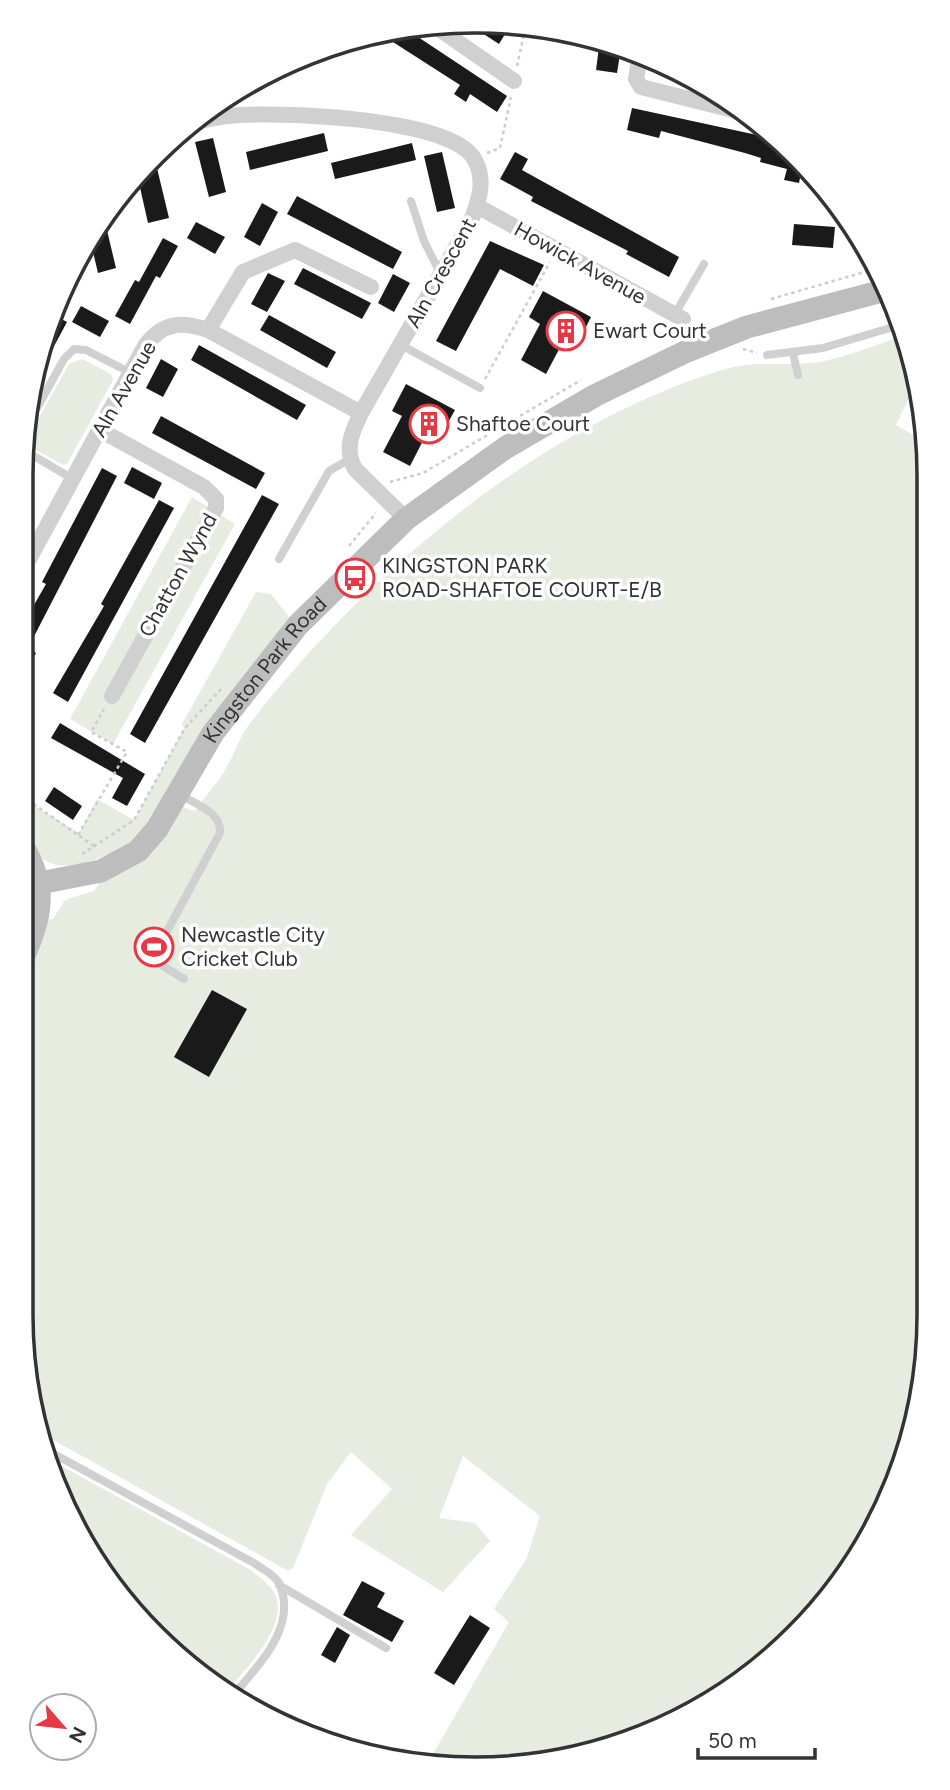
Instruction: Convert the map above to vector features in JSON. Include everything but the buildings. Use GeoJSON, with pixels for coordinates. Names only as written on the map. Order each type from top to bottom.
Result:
{"type":"FeatureCollection","features":[{"type":"Feature","properties":{"kind":"street"},"geometry":{"type":"LineString","coordinates":[[446,34],[514,81]]}},
{"type":"Feature","properties":{"kind":"street"},"geometry":{"type":"LineString","coordinates":[[638,65],[636,79],[649,90],[718,106]]}},
{"type":"Feature","properties":{"kind":"street"},"geometry":{"type":"LineString","coordinates":[[215,118],[301,115],[354,119],[423,132],[457,143],[474,159]]}},
{"type":"Feature","properties":{"kind":"street","name":"Aln Crescent"},"geometry":{"type":"LineString","coordinates":[[350,459],[352,432],[361,413],[477,206],[481,189],[474,159]]}},
{"type":"Feature","properties":{"kind":"street","name":"Howick Avenue"},"geometry":{"type":"LineString","coordinates":[[477,206],[679,317]]}},
{"type":"Feature","properties":{"kind":"street"},"geometry":{"type":"LineString","coordinates":[[208,330],[243,272],[295,250],[371,287]]}},
{"type":"Feature","properties":{"kind":"street","name":"Kingston Park Road"},"geometry":{"type":"LineString","coordinates":[[40,883],[101,871],[128,859],[146,843],[214,733],[260,670],[298,625],[406,519],[505,448],[630,377],[747,327],[877,292]]}},
{"type":"Feature","properties":{"kind":"street","name":"Aln Avenue"},"geometry":{"type":"LineString","coordinates":[[33,552],[145,346],[161,329],[180,323],[208,330],[361,413]]}},
{"type":"Feature","properties":{"kind":"street","name":"Chatton Wynd"},"geometry":{"type":"LineString","coordinates":[[100,430],[204,487],[216,499],[216,508],[112,696]]}},
{"type":"Feature","properties":{"kind":"street"},"geometry":{"type":"LineString","coordinates":[[350,459],[355,469],[406,519]]}},
{"type":"Feature","properties":{"kind":"street"},"geometry":{"type":"LineString","coordinates":[[33,868],[40,883],[33,931]]}},
{"type":"Feature","properties":{"kind":"lane"},"geometry":{"type":"LineString","coordinates":[[411,201],[424,241],[440,272]]}},
{"type":"Feature","properties":{"kind":"lane"},"geometry":{"type":"LineString","coordinates":[[679,317],[704,264]]}},
{"type":"Feature","properties":{"kind":"lane"},"geometry":{"type":"LineString","coordinates":[[767,355],[823,348],[891,328]]}},
{"type":"Feature","properties":{"kind":"lane"},"geometry":{"type":"LineString","coordinates":[[401,345],[480,388]]}},
{"type":"Feature","properties":{"kind":"lane"},"geometry":{"type":"LineString","coordinates":[[40,402],[64,359],[74,349],[86,350],[131,373]]}},
{"type":"Feature","properties":{"kind":"lane"},"geometry":{"type":"LineString","coordinates":[[793,353],[798,376]]}},
{"type":"Feature","properties":{"kind":"lane"},"geometry":{"type":"LineString","coordinates":[[34,456],[73,479]]}},
{"type":"Feature","properties":{"kind":"lane"},"geometry":{"type":"LineString","coordinates":[[279,559],[329,471],[350,459]]}},
{"type":"Feature","properties":{"kind":"lane"},"geometry":{"type":"LineString","coordinates":[[178,794],[217,817],[221,824],[220,833],[152,959],[184,979]]}},
{"type":"Feature","properties":{"kind":"lane"},"geometry":{"type":"LineString","coordinates":[[56,1455],[254,1563],[279,1585],[386,1648]]}},
{"type":"Feature","properties":{"kind":"lane"},"geometry":{"type":"LineString","coordinates":[[239,1688],[268,1653],[281,1629],[284,1604],[279,1585]]}},
{"type":"Feature","properties":{"kind":"path"},"geometry":{"type":"LineString","coordinates":[[474,159],[500,148],[524,36]]}},
{"type":"Feature","properties":{"kind":"path"},"geometry":{"type":"LineString","coordinates":[[480,388],[556,250]]}},
{"type":"Feature","properties":{"kind":"path"},"geometry":{"type":"LineString","coordinates":[[737,347],[767,355]]}},
{"type":"Feature","properties":{"kind":"path"},"geometry":{"type":"LineString","coordinates":[[78,835],[127,751],[91,732],[112,696]]}},
{"type":"Feature","properties":{"kind":"path"},"geometry":{"type":"LineString","coordinates":[[33,804],[94,846]]}},
{"type":"Feature","properties":{"kind":"path"},"geometry":{"type":"LineString","coordinates":[[77,857],[128,825]]}},
{"type":"Feature","properties":{"kind":"shaded area"},"geometry":{"type":"Polygon","coordinates":[[[895,339],[909,397],[896,425],[915,436],[916,446],[917,1315],[913,1373],[902,1429],[871,1510],[858,1536],[825,1584],[766,1647],[720,1682],[696,1698],[644,1723],[589,1742],[504,1756],[433,1755],[509,1622],[494,1609],[527,1558],[540,1516],[463,1456],[439,1518],[475,1523],[490,1541],[443,1592],[351,1535],[392,1489],[351,1452],[327,1484],[293,1568],[288,1571],[51,1439],[42,1401],[34,1344],[33,951],[46,919],[53,919],[65,900],[94,891],[100,882],[147,857],[182,807],[195,811],[222,775],[251,722],[298,666],[349,611],[404,559],[462,510],[524,466],[589,427],[656,394],[737,366],[820,362],[895,339]]]}},
{"type":"Feature","properties":{"kind":"shaded area"},"geometry":{"type":"Polygon","coordinates":[[[82,359],[111,374],[113,380],[67,464],[63,465],[34,449],[34,446],[36,422],[69,364],[82,359]]]}},
{"type":"Feature","properties":{"kind":"shaded area"},"geometry":{"type":"Polygon","coordinates":[[[192,497],[235,524],[113,744],[70,719],[192,497]]]}},
{"type":"Feature","properties":{"kind":"shaded area"},"geometry":{"type":"Polygon","coordinates":[[[256,592],[271,594],[292,621],[137,838],[116,850],[76,865],[58,865],[43,859],[33,848],[33,805],[79,833],[97,799],[134,820],[184,729],[182,724],[256,592]]]}},
{"type":"Feature","properties":{"kind":"shaded area"},"geometry":{"type":"Polygon","coordinates":[[[60,1465],[249,1569],[263,1580],[277,1600],[277,1614],[273,1628],[255,1658],[233,1684],[206,1665],[163,1627],[125,1584],[92,1536],[60,1465]]]}},
{"type":"Feature","properties":{"kind":"place","name":"Ewart Court"},"geometry":{"type":"Point","coordinates":[566,331]}},
{"type":"Feature","properties":{"kind":"place","name":"Shaftoe Court"},"geometry":{"type":"Point","coordinates":[429,424]}},
{"type":"Feature","properties":{"kind":"place","name":"KINGSTON PARK ROAD-SHAFTOE COURT-E/B"},"geometry":{"type":"Point","coordinates":[355,578]}},
{"type":"Feature","properties":{"kind":"place","name":"Newcastle City Cricket Club"},"geometry":{"type":"Point","coordinates":[154,947]}}]}
